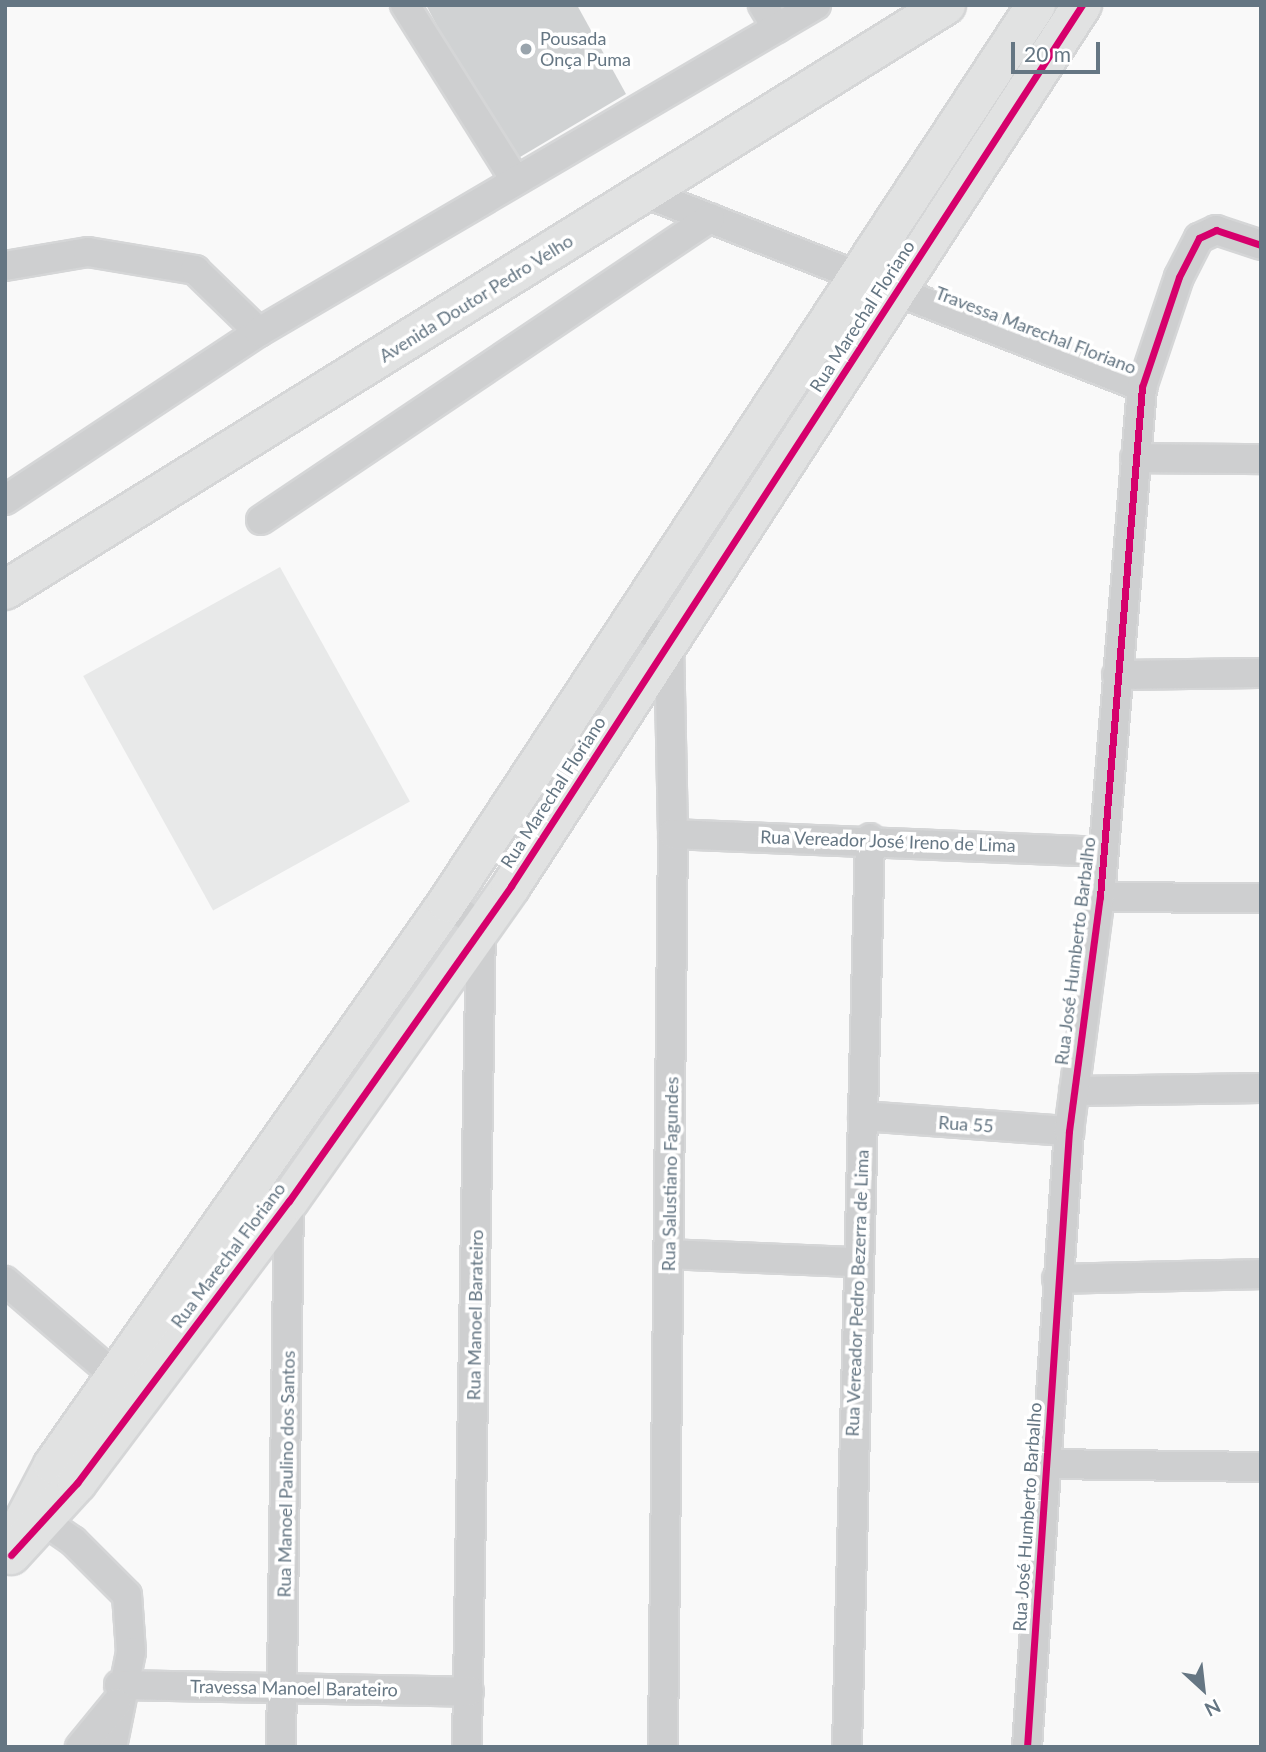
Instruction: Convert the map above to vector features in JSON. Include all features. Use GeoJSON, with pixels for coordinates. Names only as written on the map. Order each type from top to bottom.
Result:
{"type":"FeatureCollection","features":[{"type":"Feature","properties":{"kind":"street"},"geometry":{"type":"LineString","coordinates":[[405,5],[513,178]]}},
{"type":"Feature","properties":{"kind":"street"},"geometry":{"type":"LineString","coordinates":[[5,500],[258,332],[513,178],[770,16],[816,5]]}},
{"type":"Feature","properties":{"kind":"street","name":"Avenida Doutor Pedro Velho"},"geometry":{"type":"LineString","coordinates":[[5,590],[946,5]]}},
{"type":"Feature","properties":{"kind":"street","name":"Rua Marechal Floriano"},"geometry":{"type":"LineString","coordinates":[[8,1559],[37,1516],[116,1376],[447,903],[634,622],[1036,5]]}},
{"type":"Feature","properties":{"kind":"street","name":"Rua Marechal Floriano"},"geometry":{"type":"LineString","coordinates":[[37,1516],[289,1201],[481,926],[669,643],[1082,5]]}},
{"type":"Feature","properties":{"kind":"street","name":"Travessa Marechal Floriano"},"geometry":{"type":"LineString","coordinates":[[645,193],[895,293],[1142,387]]}},
{"type":"Feature","properties":{"kind":"street"},"geometry":{"type":"LineString","coordinates":[[261,520],[710,218]]}},
{"type":"Feature","properties":{"kind":"street","name":"Rua José Humberto Barbalho"},"geometry":{"type":"LineString","coordinates":[[1027,1747],[1069,1131],[1100,897],[1142,387],[1179,277],[1199,238],[1216,230],[1261,245]]}},
{"type":"Feature","properties":{"kind":"street"},"geometry":{"type":"LineString","coordinates":[[5,266],[88,253],[195,270],[258,332]]}},
{"type":"Feature","properties":{"kind":"street"},"geometry":{"type":"LineString","coordinates":[[1135,458],[1261,459]]}},
{"type":"Feature","properties":{"kind":"street"},"geometry":{"type":"LineString","coordinates":[[634,622],[669,643]]}},
{"type":"Feature","properties":{"kind":"street","name":"Rua Salustiano Fagundes"},"geometry":{"type":"LineString","coordinates":[[663,1747],[673,834],[669,643]]}},
{"type":"Feature","properties":{"kind":"street"},"geometry":{"type":"LineString","coordinates":[[1117,675],[1261,673]]}},
{"type":"Feature","properties":{"kind":"street","name":"Rua Vereador José Ireno de Lima"},"geometry":{"type":"LineString","coordinates":[[673,834],[870,838],[1103,852]]}},
{"type":"Feature","properties":{"kind":"street","name":"Rua Vereador Pedro Bezerra de Lima"},"geometry":{"type":"LineString","coordinates":[[847,1747],[855,1262],[863,1116],[870,838]]}},
{"type":"Feature","properties":{"kind":"street"},"geometry":{"type":"LineString","coordinates":[[1100,897],[1261,898]]}},
{"type":"Feature","properties":{"kind":"street"},"geometry":{"type":"LineString","coordinates":[[447,903],[481,926]]}},
{"type":"Feature","properties":{"kind":"street","name":"Rua Manoel Barateiro"},"geometry":{"type":"LineString","coordinates":[[467,1747],[481,926]]}},
{"type":"Feature","properties":{"kind":"street"},"geometry":{"type":"LineString","coordinates":[[1074,1091],[1261,1088]]}},
{"type":"Feature","properties":{"kind":"street","name":"Rua 55"},"geometry":{"type":"LineString","coordinates":[[863,1116],[1069,1131]]}},
{"type":"Feature","properties":{"kind":"street"},"geometry":{"type":"LineString","coordinates":[[279,1140],[315,1163]]}},
{"type":"Feature","properties":{"kind":"street","name":"Rua Manoel Paulino dos Santos"},"geometry":{"type":"LineString","coordinates":[[281,1747],[289,1201]]}},
{"type":"Feature","properties":{"kind":"street"},"geometry":{"type":"LineString","coordinates":[[669,1254],[855,1262]]}},
{"type":"Feature","properties":{"kind":"street"},"geometry":{"type":"LineString","coordinates":[[1057,1279],[1261,1274]]}},
{"type":"Feature","properties":{"kind":"street"},"geometry":{"type":"LineString","coordinates":[[5,1281],[116,1376]]}},
{"type":"Feature","properties":{"kind":"street"},"geometry":{"type":"LineString","coordinates":[[1048,1464],[1261,1467]]}},
{"type":"Feature","properties":{"kind":"street"},"geometry":{"type":"LineString","coordinates":[[37,1516],[127,1595],[133,1631],[118,1694],[112,1747]]}},
{"type":"Feature","properties":{"kind":"street","name":"Travessa Manoel Barateiro"},"geometry":{"type":"LineString","coordinates":[[118,1694],[283,1688],[469,1692]]}},
{"type":"Feature","properties":{"kind":"street"},"geometry":{"type":"LineString","coordinates":[[80,1747],[118,1694]]}},
{"type":"Feature","properties":{"kind":"shaded area"},"geometry":{"type":"Polygon","coordinates":[[[280,567],[410,801],[213,910],[83,676],[280,567]]]}},
{"type":"Feature","properties":{"kind":"building","name":"Pousada Onça Puma"},"geometry":{"type":"Polygon","coordinates":[[[426,5],[577,5],[626,94],[510,163],[426,5]]]}},
{"type":"Feature","properties":{"kind":"cycle path"},"geometry":{"type":"LineString","coordinates":[[11,1555],[77,1483],[289,1201],[511,886],[1082,5]]}},
{"type":"Feature","properties":{"kind":"cycle path"},"geometry":{"type":"LineString","coordinates":[[1027,1747],[1069,1131],[1100,897],[1142,387],[1179,277],[1199,238],[1216,230],[1261,245]]}},
{"type":"Feature","properties":{"kind":"place","name":"Pousada Onça Puma"},"geometry":{"type":"Point","coordinates":[526,49]}}]}
